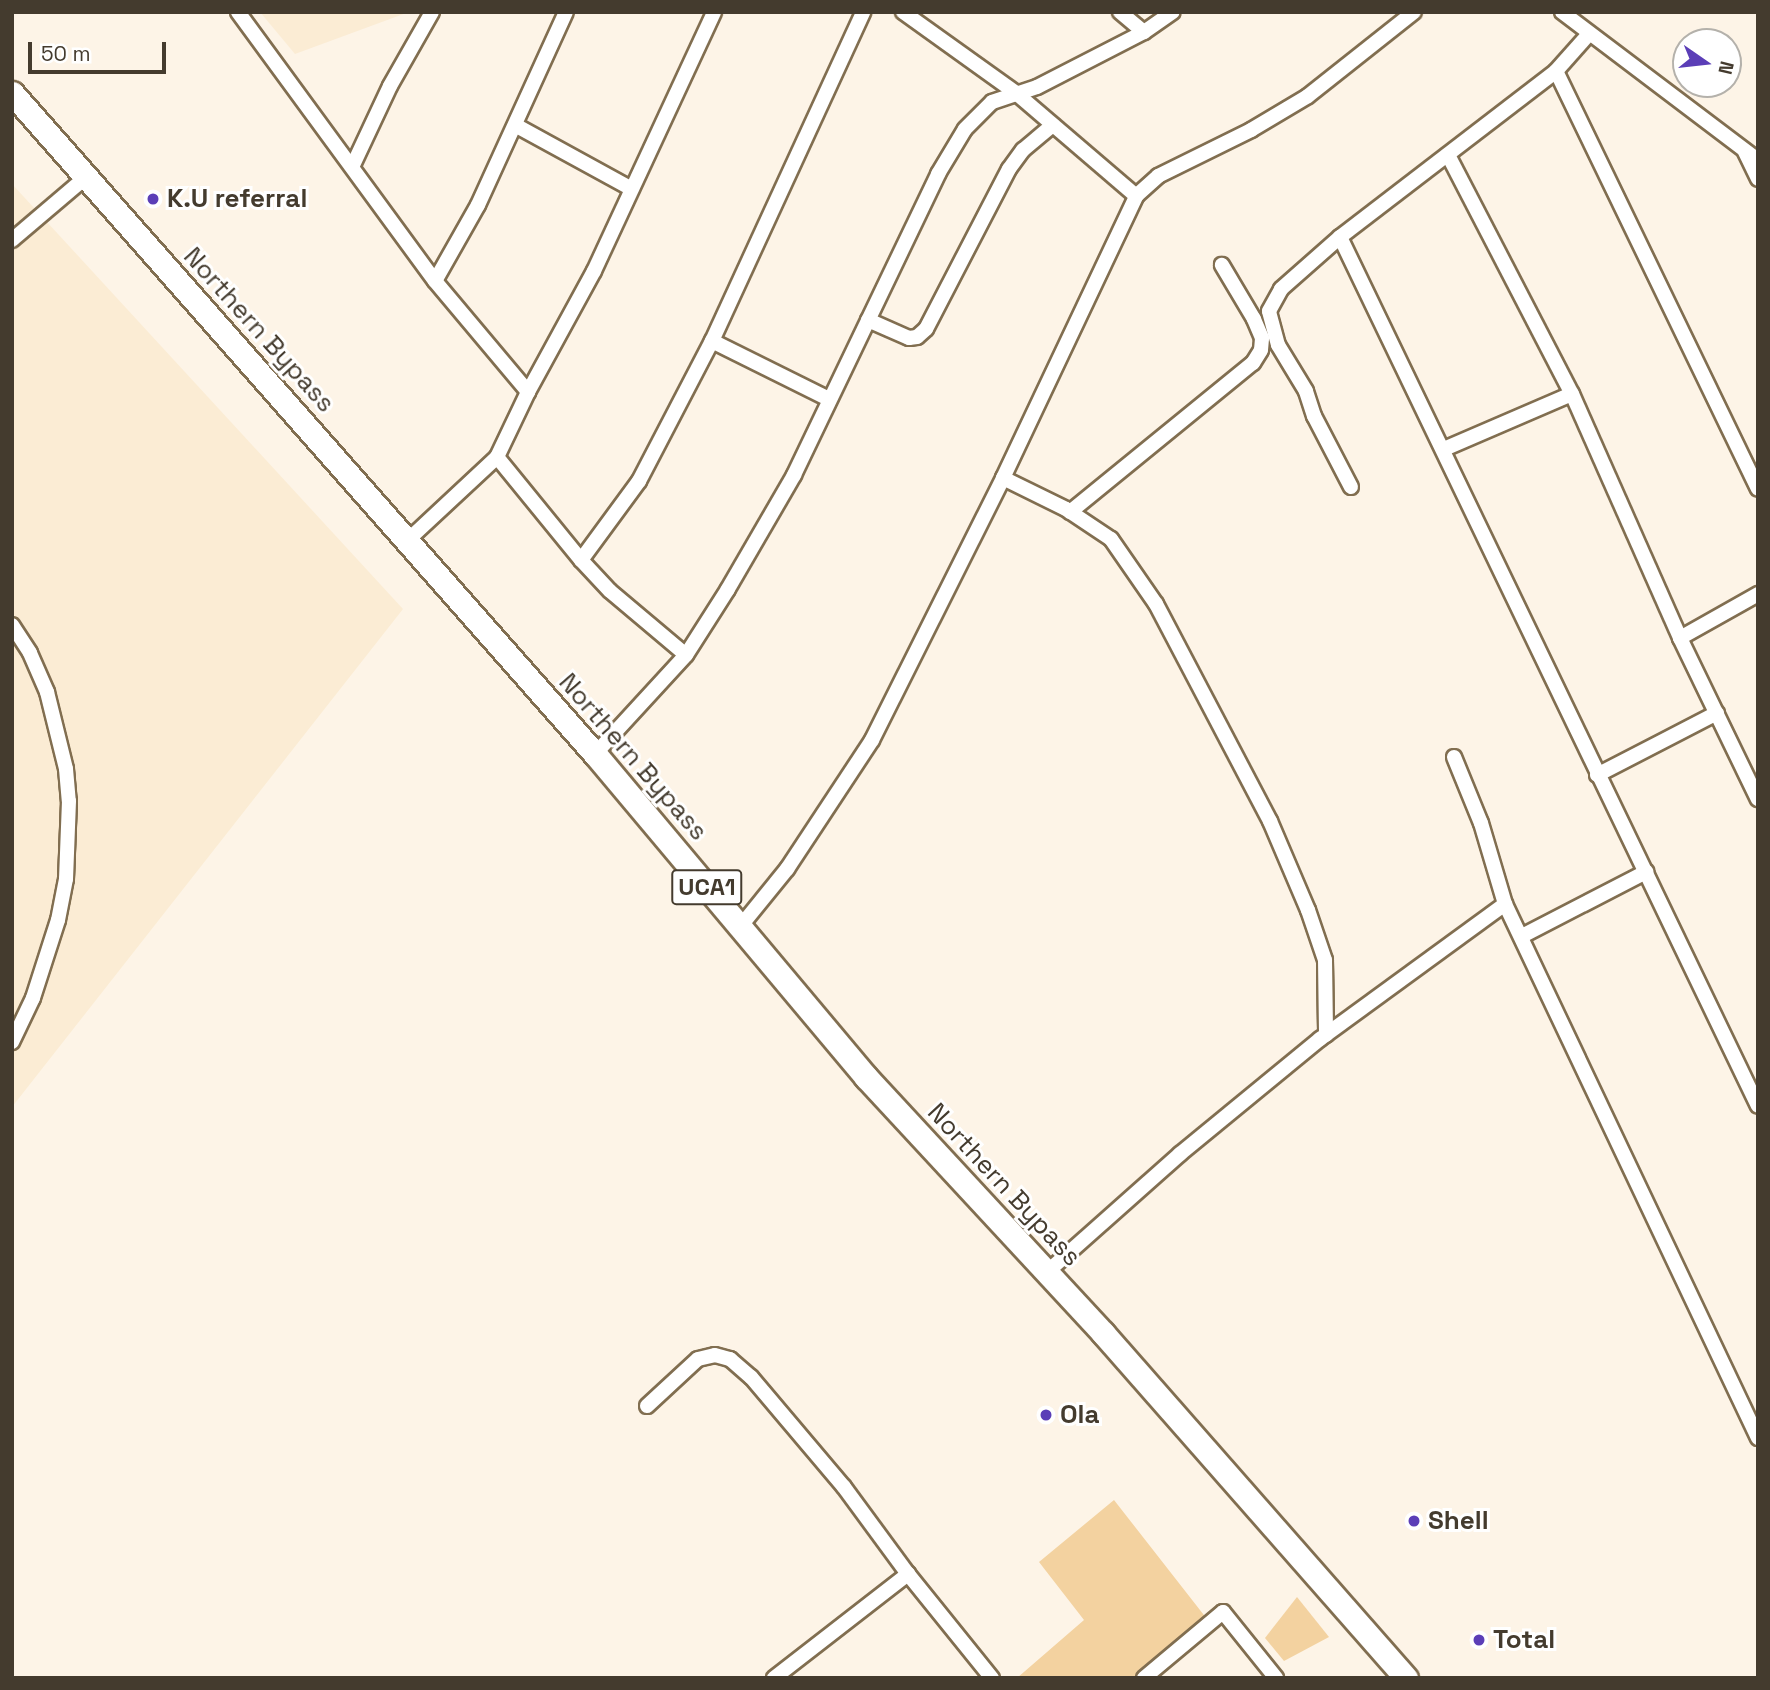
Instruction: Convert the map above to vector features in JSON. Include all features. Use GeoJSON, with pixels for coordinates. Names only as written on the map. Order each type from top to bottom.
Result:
{"type":"FeatureCollection","features":[{"type":"Feature","properties":{"kind":"main road","name":"Northern Bypass"},"geometry":{"type":"LineString","coordinates":[[12,93],[596,754],[866,1077],[1208,1449],[1406,1678]]}},
{"type":"Feature","properties":{"kind":"street"},"geometry":{"type":"LineString","coordinates":[[238,12],[353,165],[435,281],[528,393]]}},
{"type":"Feature","properties":{"kind":"street"},"geometry":{"type":"LineString","coordinates":[[353,165],[390,86],[432,12]]}},
{"type":"Feature","properties":{"kind":"street"},"geometry":{"type":"LineString","coordinates":[[435,281],[478,205],[566,12]]}},
{"type":"Feature","properties":{"kind":"street"},"geometry":{"type":"LineString","coordinates":[[408,540],[497,457],[528,393],[560,338],[715,12]]}},
{"type":"Feature","properties":{"kind":"street"},"geometry":{"type":"LineString","coordinates":[[581,560],[639,481],[712,341],[863,12]]}},
{"type":"Feature","properties":{"kind":"street"},"geometry":{"type":"LineString","coordinates":[[903,12],[1016,93],[1136,196]]}},
{"type":"Feature","properties":{"kind":"street"},"geometry":{"type":"LineString","coordinates":[[1120,12],[1144,32]]}},
{"type":"Feature","properties":{"kind":"street"},"geometry":{"type":"LineString","coordinates":[[596,754],[686,654],[768,522],[938,174],[965,129],[992,102],[1037,88],[1144,32],[1173,12]]}},
{"type":"Feature","properties":{"kind":"street"},"geometry":{"type":"LineString","coordinates":[[740,927],[788,869],[872,740],[1003,478],[1136,196],[1158,176],[1251,130],[1308,96],[1414,12]]}},
{"type":"Feature","properties":{"kind":"street"},"geometry":{"type":"LineString","coordinates":[[1562,12],[1758,160]]}},
{"type":"Feature","properties":{"kind":"street"},"geometry":{"type":"LineString","coordinates":[[1351,488],[1314,416],[1306,391],[1278,345],[1269,311],[1282,289],[1340,237],[1556,71],[1589,34]]}},
{"type":"Feature","properties":{"kind":"street"},"geometry":{"type":"LineString","coordinates":[[1556,71],[1758,489]]}},
{"type":"Feature","properties":{"kind":"street"},"geometry":{"type":"LineString","coordinates":[[515,125],[632,189]]}},
{"type":"Feature","properties":{"kind":"street"},"geometry":{"type":"LineString","coordinates":[[868,320],[909,338],[917,337],[926,329],[1009,169],[1023,150],[1053,125]]}},
{"type":"Feature","properties":{"kind":"street"},"geometry":{"type":"LineString","coordinates":[[1744,150],[1758,179]]}},
{"type":"Feature","properties":{"kind":"street"},"geometry":{"type":"LineString","coordinates":[[1448,155],[1572,394],[1680,638],[1758,799]]}},
{"type":"Feature","properties":{"kind":"street"},"geometry":{"type":"LineString","coordinates":[[12,240],[86,177]]}},
{"type":"Feature","properties":{"kind":"street"},"geometry":{"type":"LineString","coordinates":[[1340,237],[1758,1106]]}},
{"type":"Feature","properties":{"kind":"street"},"geometry":{"type":"LineString","coordinates":[[1070,512],[1253,363],[1261,350],[1262,338],[1254,318],[1222,265]]}},
{"type":"Feature","properties":{"kind":"street"},"geometry":{"type":"LineString","coordinates":[[712,341],[829,399]]}},
{"type":"Feature","properties":{"kind":"street"},"geometry":{"type":"LineString","coordinates":[[1444,449],[1572,394]]}},
{"type":"Feature","properties":{"kind":"street"},"geometry":{"type":"LineString","coordinates":[[497,457],[581,560],[610,591],[686,654]]}},
{"type":"Feature","properties":{"kind":"street"},"geometry":{"type":"LineString","coordinates":[[1003,478],[1070,512],[1111,539],[1156,604],[1270,821],[1308,910],[1325,960],[1326,1035]]}},
{"type":"Feature","properties":{"kind":"street"},"geometry":{"type":"LineString","coordinates":[[1680,638],[1758,594]]}},
{"type":"Feature","properties":{"kind":"street"},"geometry":{"type":"LineString","coordinates":[[12,625],[30,653],[47,692],[66,769],[69,801],[66,879],[58,920],[33,998],[12,1042]]}},
{"type":"Feature","properties":{"kind":"street"},"geometry":{"type":"LineString","coordinates":[[1597,775],[1717,713]]}},
{"type":"Feature","properties":{"kind":"street"},"geometry":{"type":"LineString","coordinates":[[1454,757],[1481,823],[1505,904],[1758,1438]]}},
{"type":"Feature","properties":{"kind":"street"},"geometry":{"type":"LineString","coordinates":[[1522,936],[1646,872]]}},
{"type":"Feature","properties":{"kind":"street"},"geometry":{"type":"LineString","coordinates":[[1047,1272],[1180,1154],[1326,1035],[1505,904]]}},
{"type":"Feature","properties":{"kind":"street"},"geometry":{"type":"LineString","coordinates":[[647,1406],[698,1359],[715,1355],[730,1359],[751,1377],[844,1487],[908,1574],[992,1678]]}},
{"type":"Feature","properties":{"kind":"street"},"geometry":{"type":"LineString","coordinates":[[774,1678],[908,1574]]}},
{"type":"Feature","properties":{"kind":"street"},"geometry":{"type":"LineString","coordinates":[[1144,1678],[1223,1612],[1276,1678]]}},
{"type":"Feature","properties":{"kind":"shaded area"},"geometry":{"type":"Polygon","coordinates":[[[260,12],[409,12],[295,54],[260,12]]]}},
{"type":"Feature","properties":{"kind":"shaded area"},"geometry":{"type":"Polygon","coordinates":[[[12,184],[403,609],[12,1107],[12,184]]]}},
{"type":"Feature","properties":{"kind":"shaded area"},"geometry":{"type":"Polygon","coordinates":[[[1114,1500],[1207,1619],[1135,1678],[1017,1678],[1084,1620],[1039,1562],[1114,1500]]]}},
{"type":"Feature","properties":{"kind":"shaded area"},"geometry":{"type":"Polygon","coordinates":[[[1297,1597],[1329,1637],[1284,1661],[1265,1638],[1297,1597]]]}},
{"type":"Feature","properties":{"kind":"place","name":"K.U referral"},"geometry":{"type":"Point","coordinates":[153,199]}},
{"type":"Feature","properties":{"kind":"place","name":"Ola"},"geometry":{"type":"Point","coordinates":[1046,1415]}},
{"type":"Feature","properties":{"kind":"place","name":"Shell"},"geometry":{"type":"Point","coordinates":[1414,1521]}},
{"type":"Feature","properties":{"kind":"place","name":"Total"},"geometry":{"type":"Point","coordinates":[1479,1640]}}]}
